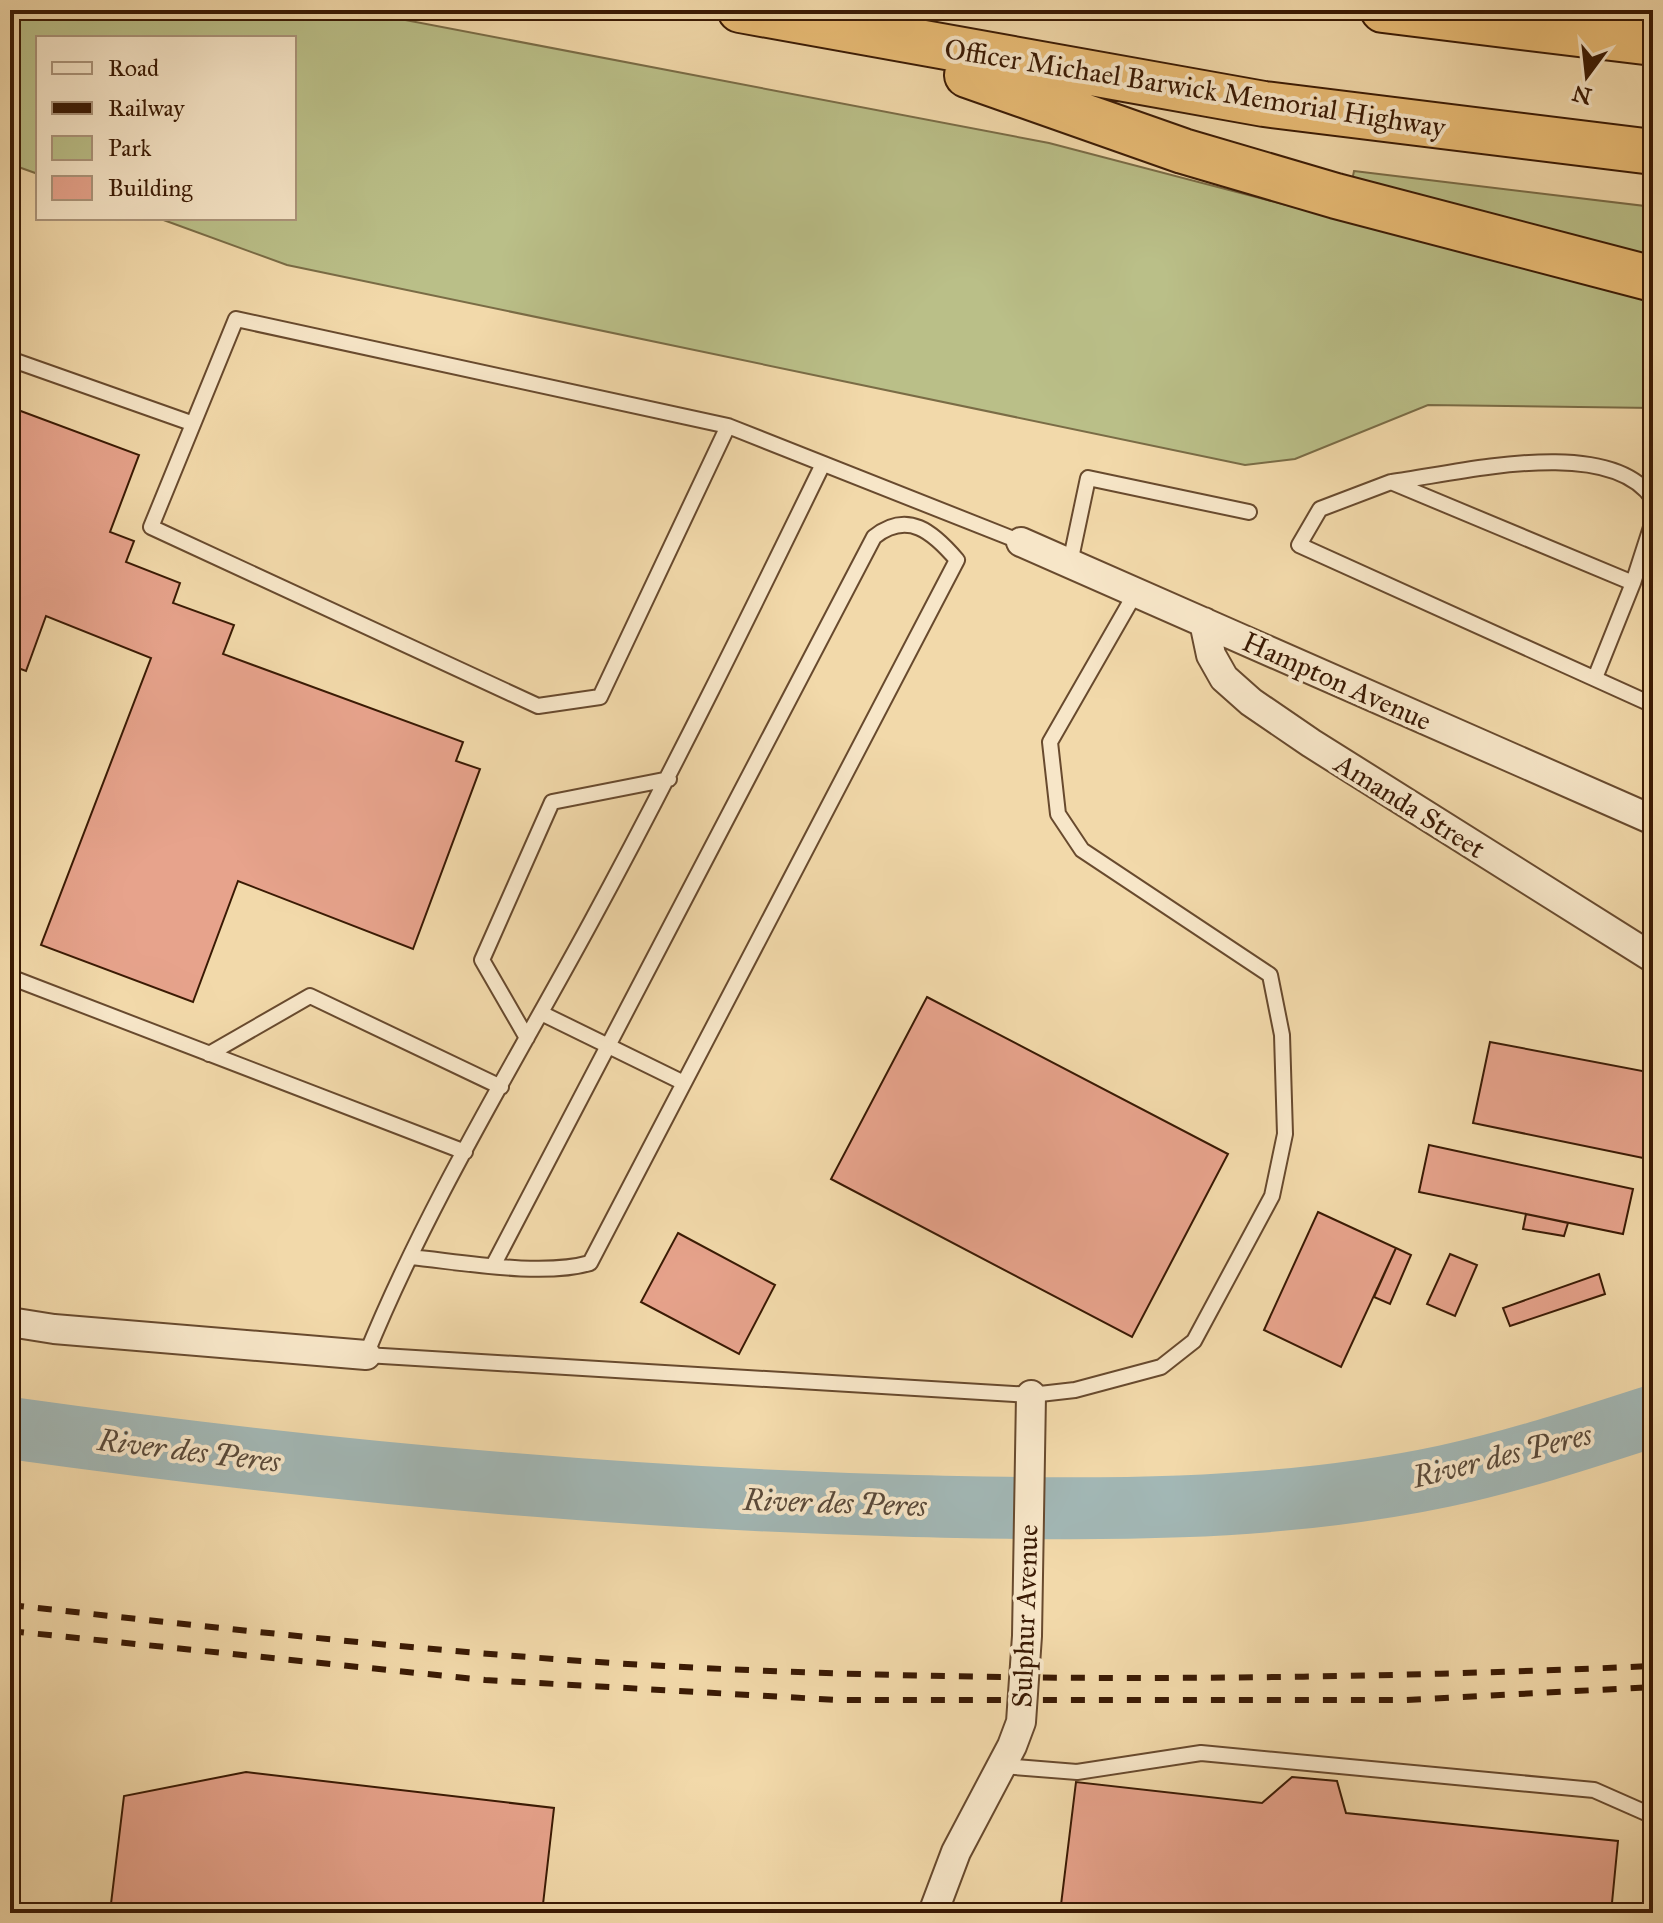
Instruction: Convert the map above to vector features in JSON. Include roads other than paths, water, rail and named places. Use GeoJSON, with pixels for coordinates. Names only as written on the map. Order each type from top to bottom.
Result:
{"type":"FeatureCollection","features":[{"type":"Feature","properties":{"kind":"highway","name":"Officer Michael Barwick Memorial Highway"},"geometry":{"type":"LineString","coordinates":[[740,10],[1264,104],[1653,152]]}},
{"type":"Feature","properties":{"kind":"highway"},"geometry":{"type":"LineString","coordinates":[[1383,10],[1653,43]]}},
{"type":"Feature","properties":{"kind":"highway"},"geometry":{"type":"LineString","coordinates":[[837,29],[1183,151],[1336,196],[1653,279]]}},
{"type":"Feature","properties":{"kind":"street","name":"Hampton Avenue"},"geometry":{"type":"LineString","coordinates":[[1021,542],[1653,820]]}},
{"type":"Feature","properties":{"kind":"street","name":"Amanda Street"},"geometry":{"type":"LineString","coordinates":[[1204,622],[1211,655],[1224,678],[1251,702],[1324,752],[1653,958]]}},
{"type":"Feature","properties":{"kind":"street"},"geometry":{"type":"LineString","coordinates":[[10,1322],[54,1329],[366,1355]]}},
{"type":"Feature","properties":{"kind":"street","name":"Sulphur Avenue"},"geometry":{"type":"LineString","coordinates":[[933,1913],[956,1852],[1002,1766],[1021,1722],[1028,1592],[1031,1395]]}},
{"type":"Feature","properties":{"kind":"lane"},"geometry":{"type":"LineString","coordinates":[[728,426],[600,697],[538,706],[151,527],[236,319],[728,426],[1021,542]]}},
{"type":"Feature","properties":{"kind":"lane"},"geometry":{"type":"LineString","coordinates":[[10,359],[191,423]]}},
{"type":"Feature","properties":{"kind":"lane"},"geometry":{"type":"LineString","coordinates":[[1653,499],[1643,484],[1602,465],[1563,460],[1391,482],[1320,509],[1299,545],[1653,705]]}},
{"type":"Feature","properties":{"kind":"lane"},"geometry":{"type":"LineString","coordinates":[[823,464],[669,779],[465,1152],[410,1257],[366,1355],[1031,1395],[1075,1390],[1161,1367],[1194,1341],[1272,1196],[1285,1134],[1282,1035],[1270,975],[1082,850],[1058,814],[1050,742],[1136,592]]}},
{"type":"Feature","properties":{"kind":"lane"},"geometry":{"type":"LineString","coordinates":[[1070,563],[1088,478],[1249,512]]}},
{"type":"Feature","properties":{"kind":"lane"},"geometry":{"type":"LineString","coordinates":[[1391,482],[1633,583]]}},
{"type":"Feature","properties":{"kind":"lane"},"geometry":{"type":"LineString","coordinates":[[1595,678],[1633,583],[1653,521]]}},
{"type":"Feature","properties":{"kind":"lane"},"geometry":{"type":"LineString","coordinates":[[410,1257],[494,1264],[567,1270],[590,1263],[957,560],[937,537],[904,523],[888,526],[874,537],[494,1264]]}},
{"type":"Feature","properties":{"kind":"lane"},"geometry":{"type":"LineString","coordinates":[[527,1038],[482,960],[552,802],[669,779]]}},
{"type":"Feature","properties":{"kind":"lane"},"geometry":{"type":"LineString","coordinates":[[10,977],[465,1152]]}},
{"type":"Feature","properties":{"kind":"lane"},"geometry":{"type":"LineString","coordinates":[[209,1054],[310,996],[501,1087]]}},
{"type":"Feature","properties":{"kind":"lane"},"geometry":{"type":"LineString","coordinates":[[541,1013],[684,1083]]}},
{"type":"Feature","properties":{"kind":"lane"},"geometry":{"type":"LineString","coordinates":[[1002,1766],[1077,1772],[1201,1753],[1594,1790],[1653,1816]]}},
{"type":"Feature","properties":{"kind":"waterway","name":"River des Peres"},"geometry":{"type":"LineString","coordinates":[[10,1428],[235,1457],[574,1489],[800,1502],[1113,1508],[1247,1503],[1379,1488],[1497,1463],[1653,1416]]}},
{"type":"Feature","properties":{"kind":"railway"},"geometry":{"type":"LineString","coordinates":[[10,1605],[442,1650],[615,1663],[821,1673],[1178,1678],[1653,1666]]}},
{"type":"Feature","properties":{"kind":"railway"},"geometry":{"type":"LineString","coordinates":[[10,1631],[485,1680],[838,1700],[1405,1700],[1653,1687]]}}]}
